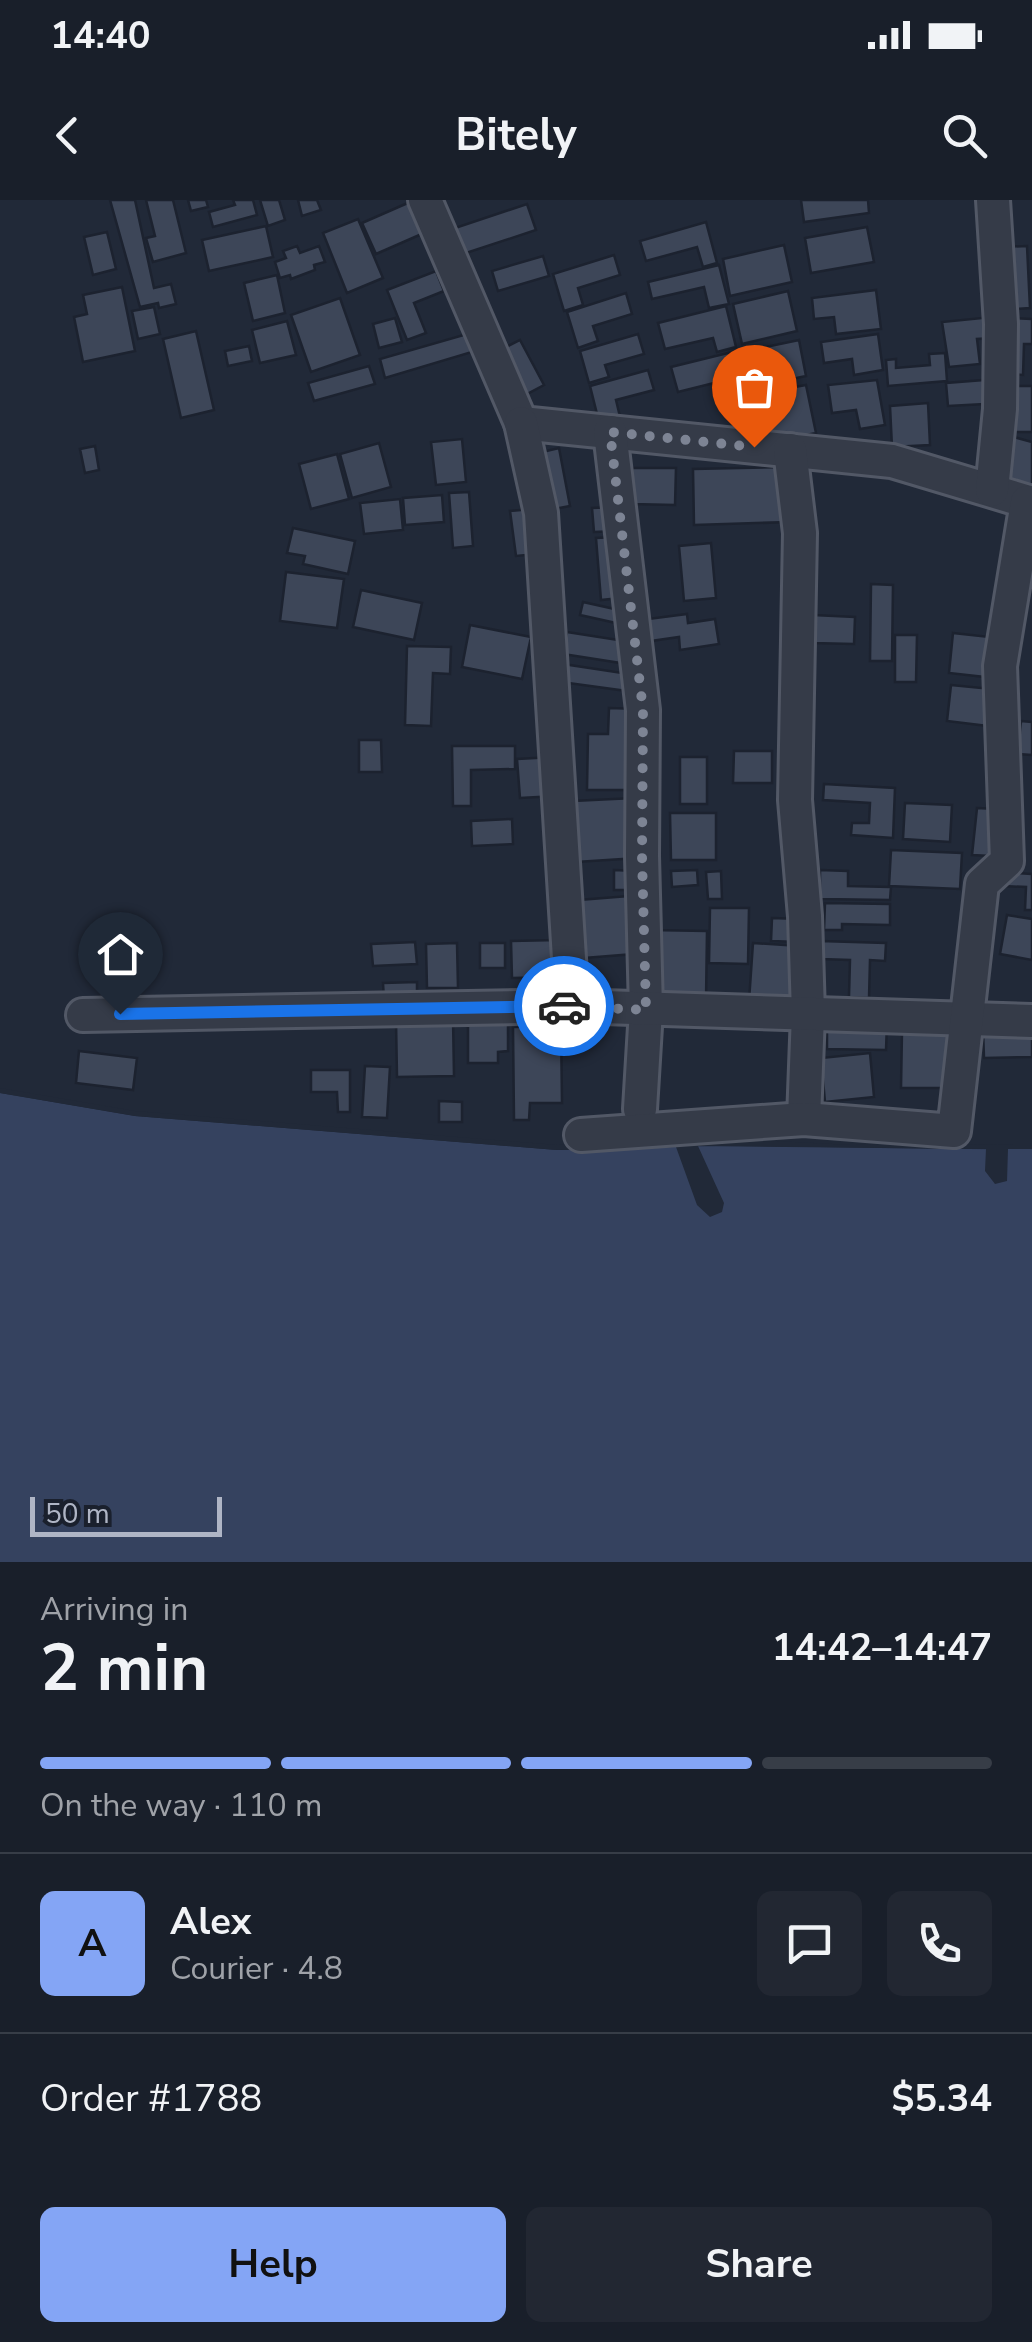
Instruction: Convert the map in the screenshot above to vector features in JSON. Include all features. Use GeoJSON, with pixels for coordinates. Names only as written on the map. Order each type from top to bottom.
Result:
{"type":"FeatureCollection","features":[{"type":"Feature","properties":{"kind":"street"},"geometry":{"type":"LineString","coordinates":[[425,200],[521,423],[542,513],[572,1006]]}},
{"type":"Feature","properties":{"kind":"street"},"geometry":{"type":"LineString","coordinates":[[992,490],[1000,410],[1001,324],[993,200]]}},
{"type":"Feature","properties":{"kind":"street"},"geometry":{"type":"LineString","coordinates":[[521,423],[892,461],[1030,503],[1000,666],[1008,860],[982,884],[954,1131],[804,1119],[581,1136]]}},
{"type":"Feature","properties":{"kind":"street"},"geometry":{"type":"LineString","coordinates":[[610,432],[643,710],[646,1010],[640,1109]]}},
{"type":"Feature","properties":{"kind":"street"},"geometry":{"type":"LineString","coordinates":[[790,450],[800,533],[796,800],[808,1014],[804,1119]]}},
{"type":"Feature","properties":{"kind":"street"},"geometry":{"type":"LineString","coordinates":[[83,1014],[572,1006],[1032,1021]]}},
{"type":"Feature","properties":{"kind":"water"},"geometry":{"type":"Polygon","coordinates":[[[0,1093],[135,1116],[557,1150],[718,1146],[1032,1149],[1032,1562],[0,1562],[0,1093]]]}},
{"type":"Feature","properties":{"kind":"pier"},"geometry":{"type":"Polygon","coordinates":[[[0,1088],[135,1111],[557,1145],[776,1141],[851,1145],[1032,1144],[1032,1149],[1008,1149],[1007,1181],[995,1184],[985,1171],[986,1149],[698,1146],[724,1203],[722,1212],[710,1217],[697,1205],[676,1147],[557,1150],[135,1116],[0,1093],[0,1088]]]}},
{"type":"Feature","properties":{"kind":"building"},"geometry":{"type":"Polygon","coordinates":[[[110,200],[135,200],[154,288],[171,284],[176,304],[140,307],[110,200]]]}},
{"type":"Feature","properties":{"kind":"building"},"geometry":{"type":"Polygon","coordinates":[[[146,200],[173,200],[186,253],[153,262],[146,238],[155,236],[146,200]]]}},
{"type":"Feature","properties":{"kind":"building"},"geometry":{"type":"Polygon","coordinates":[[[188,200],[206,200],[208,207],[191,211],[188,200]]]}},
{"type":"Feature","properties":{"kind":"building"},"geometry":{"type":"Polygon","coordinates":[[[233,200],[253,200],[257,215],[213,227],[209,212],[235,205],[233,200]]]}},
{"type":"Feature","properties":{"kind":"building"},"geometry":{"type":"Polygon","coordinates":[[[260,200],[279,200],[285,220],[268,226],[260,200]]]}},
{"type":"Feature","properties":{"kind":"building"},"geometry":{"type":"Polygon","coordinates":[[[298,200],[317,200],[321,210],[302,216],[298,200]]]}},
{"type":"Feature","properties":{"kind":"building"},"geometry":{"type":"Polygon","coordinates":[[[801,200],[868,200],[869,213],[804,222],[801,200]]]}},
{"type":"Feature","properties":{"kind":"building"},"geometry":{"type":"Polygon","coordinates":[[[410,202],[424,233],[376,254],[362,223],[410,202]]]}},
{"type":"Feature","properties":{"kind":"building"},"geometry":{"type":"Polygon","coordinates":[[[527,204],[536,230],[460,255],[452,229],[527,204]]]}},
{"type":"Feature","properties":{"kind":"building"},"geometry":{"type":"Polygon","coordinates":[[[358,219],[383,278],[347,293],[323,233],[358,219]]]}},
{"type":"Feature","properties":{"kind":"building"},"geometry":{"type":"Polygon","coordinates":[[[706,222],[717,263],[703,267],[697,247],[646,261],[640,241],[706,222]]]}},
{"type":"Feature","properties":{"kind":"building"},"geometry":{"type":"Polygon","coordinates":[[[266,226],[273,257],[209,271],[202,240],[266,226]]]}},
{"type":"Feature","properties":{"kind":"building"},"geometry":{"type":"Polygon","coordinates":[[[867,227],[874,262],[811,273],[805,238],[867,227]]]}},
{"type":"Feature","properties":{"kind":"building"},"geometry":{"type":"Polygon","coordinates":[[[107,232],[116,269],[93,275],[84,237],[107,232]]]}},
{"type":"Feature","properties":{"kind":"building"},"geometry":{"type":"Polygon","coordinates":[[[784,245],[792,282],[730,296],[723,259],[784,245]]]}},
{"type":"Feature","properties":{"kind":"building"},"geometry":{"type":"Polygon","coordinates":[[[297,246],[300,253],[319,246],[325,262],[291,279],[290,275],[280,278],[275,262],[286,258],[283,251],[297,246]]]}},
{"type":"Feature","properties":{"kind":"building"},"geometry":{"type":"Polygon","coordinates":[[[1027,246],[1030,308],[1004,310],[1001,247],[1027,246]]]}},
{"type":"Feature","properties":{"kind":"building"},"geometry":{"type":"Polygon","coordinates":[[[614,255],[620,275],[578,288],[583,305],[564,311],[553,274],[614,255]]]}},
{"type":"Feature","properties":{"kind":"building"},"geometry":{"type":"Polygon","coordinates":[[[543,256],[549,276],[498,291],[492,271],[543,256]]]}},
{"type":"Feature","properties":{"kind":"building"},"geometry":{"type":"Polygon","coordinates":[[[719,265],[729,304],[709,308],[704,287],[652,299],[648,282],[719,265]]]}},
{"type":"Feature","properties":{"kind":"building"},"geometry":{"type":"Polygon","coordinates":[[[436,271],[444,291],[414,303],[426,333],[407,340],[387,290],[436,271]]]}},
{"type":"Feature","properties":{"kind":"building"},"geometry":{"type":"Polygon","coordinates":[[[277,275],[285,313],[253,321],[244,283],[277,275]]]}},
{"type":"Feature","properties":{"kind":"building"},"geometry":{"type":"Polygon","coordinates":[[[122,287],[135,351],[83,362],[74,317],[87,314],[83,295],[122,287]]]}},
{"type":"Feature","properties":{"kind":"building"},"geometry":{"type":"Polygon","coordinates":[[[876,290],[881,329],[836,334],[834,317],[814,319],[812,298],[876,290]]]}},
{"type":"Feature","properties":{"kind":"building"},"geometry":{"type":"Polygon","coordinates":[[[788,291],[797,331],[742,344],[733,304],[788,291]]]}},
{"type":"Feature","properties":{"kind":"building"},"geometry":{"type":"Polygon","coordinates":[[[626,293],[632,314],[593,326],[598,341],[578,348],[567,312],[626,293]]]}},
{"type":"Feature","properties":{"kind":"building"},"geometry":{"type":"Polygon","coordinates":[[[340,298],[360,355],[311,372],[291,315],[340,298]]]}},
{"type":"Feature","properties":{"kind":"building"},"geometry":{"type":"Polygon","coordinates":[[[726,306],[736,347],[717,352],[713,338],[665,349],[658,323],[726,306]]]}},
{"type":"Feature","properties":{"kind":"building"},"geometry":{"type":"Polygon","coordinates":[[[154,307],[160,334],[138,339],[132,311],[154,307]]]}},
{"type":"Feature","properties":{"kind":"building"},"geometry":{"type":"Polygon","coordinates":[[[992,317],[994,338],[977,339],[980,364],[949,367],[942,322],[992,317]]]}},
{"type":"Feature","properties":{"kind":"building"},"geometry":{"type":"Polygon","coordinates":[[[395,318],[402,342],[379,348],[373,324],[395,318]]]}},
{"type":"Feature","properties":{"kind":"building"},"geometry":{"type":"Polygon","coordinates":[[[1007,318],[1032,319],[1032,344],[1024,344],[1023,375],[1005,374],[1007,318]]]}},
{"type":"Feature","properties":{"kind":"building"},"geometry":{"type":"Polygon","coordinates":[[[287,321],[296,355],[260,363],[252,330],[287,321]]]}},
{"type":"Feature","properties":{"kind":"building"},"geometry":{"type":"Polygon","coordinates":[[[196,331],[214,410],[181,418],[163,339],[196,331]]]}},
{"type":"Feature","properties":{"kind":"building"},"geometry":{"type":"Polygon","coordinates":[[[467,334],[472,352],[385,378],[380,359],[467,334]]]}},
{"type":"Feature","properties":{"kind":"building"},"geometry":{"type":"Polygon","coordinates":[[[638,334],[644,354],[605,365],[609,377],[589,383],[580,351],[638,334]]]}},
{"type":"Feature","properties":{"kind":"building"},"geometry":{"type":"Polygon","coordinates":[[[878,334],[883,370],[854,375],[852,359],[824,363],[821,342],[878,334]]]}},
{"type":"Feature","properties":{"kind":"building"},"geometry":{"type":"Polygon","coordinates":[[[520,340],[544,385],[527,394],[504,348],[520,340]]]}},
{"type":"Feature","properties":{"kind":"building"},"geometry":{"type":"Polygon","coordinates":[[[799,340],[806,376],[749,388],[742,352],[799,340]]]}},
{"type":"Feature","properties":{"kind":"building"},"geometry":{"type":"Polygon","coordinates":[[[249,346],[252,361],[228,366],[225,351],[249,346]]]}},
{"type":"Feature","properties":{"kind":"building"},"geometry":{"type":"Polygon","coordinates":[[[736,351],[746,390],[730,394],[726,380],[678,392],[671,367],[736,351]]]}},
{"type":"Feature","properties":{"kind":"building"},"geometry":{"type":"Polygon","coordinates":[[[945,353],[947,381],[888,386],[886,360],[896,359],[896,368],[930,365],[929,354],[945,353]]]}},
{"type":"Feature","properties":{"kind":"building"},"geometry":{"type":"Polygon","coordinates":[[[369,366],[375,384],[314,401],[308,383],[369,366]]]}},
{"type":"Feature","properties":{"kind":"building"},"geometry":{"type":"Polygon","coordinates":[[[648,370],[654,390],[616,400],[621,421],[600,426],[590,386],[648,370]]]}},
{"type":"Feature","properties":{"kind":"building"},"geometry":{"type":"Polygon","coordinates":[[[997,379],[985,404],[948,406],[946,383],[997,379]]]}},
{"type":"Feature","properties":{"kind":"building"},"geometry":{"type":"Polygon","coordinates":[[[877,380],[885,425],[860,429],[856,410],[832,413],[828,385],[877,380]]]}},
{"type":"Feature","properties":{"kind":"building"},"geometry":{"type":"Polygon","coordinates":[[[806,385],[816,433],[763,444],[754,394],[806,385]]]}},
{"type":"Feature","properties":{"kind":"building"},"geometry":{"type":"Polygon","coordinates":[[[1009,386],[1032,386],[1032,432],[1009,432],[1009,386]]]}},
{"type":"Feature","properties":{"kind":"building"},"geometry":{"type":"Polygon","coordinates":[[[928,403],[930,445],[892,447],[890,406],[928,403]]]}},
{"type":"Feature","properties":{"kind":"building"},"geometry":{"type":"Polygon","coordinates":[[[1010,436],[1032,442],[1032,487],[1003,480],[1010,436]]]}},
{"type":"Feature","properties":{"kind":"building"},"geometry":{"type":"Polygon","coordinates":[[[462,439],[466,482],[436,485],[431,442],[462,439]]]}},
{"type":"Feature","properties":{"kind":"building"},"geometry":{"type":"Polygon","coordinates":[[[379,443],[391,487],[352,498],[340,454],[379,443]]]}},
{"type":"Feature","properties":{"kind":"building"},"geometry":{"type":"Polygon","coordinates":[[[95,446],[99,470],[85,473],[80,449],[95,446]]]}},
{"type":"Feature","properties":{"kind":"building"},"geometry":{"type":"Polygon","coordinates":[[[559,448],[570,506],[549,510],[538,453],[559,448]]]}},
{"type":"Feature","properties":{"kind":"building"},"geometry":{"type":"Polygon","coordinates":[[[337,454],[349,499],[311,509],[299,464],[337,454]]]}},
{"type":"Feature","properties":{"kind":"building"},"geometry":{"type":"Polygon","coordinates":[[[788,467],[790,522],[694,525],[693,469],[788,467]]]}},
{"type":"Feature","properties":{"kind":"building"},"geometry":{"type":"Polygon","coordinates":[[[632,468],[676,468],[675,505],[631,504],[632,468]]]}},
{"type":"Feature","properties":{"kind":"building"},"geometry":{"type":"Polygon","coordinates":[[[469,492],[473,546],[453,548],[449,493],[469,492]]]}},
{"type":"Feature","properties":{"kind":"building"},"geometry":{"type":"Polygon","coordinates":[[[442,495],[444,522],[405,525],[403,498],[442,495]]]}},
{"type":"Feature","properties":{"kind":"building"},"geometry":{"type":"Polygon","coordinates":[[[400,499],[403,530],[364,534],[360,503],[400,499]]]}},
{"type":"Feature","properties":{"kind":"building"},"geometry":{"type":"Polygon","coordinates":[[[615,507],[617,531],[594,532],[592,508],[615,507]]]}},
{"type":"Feature","properties":{"kind":"building"},"geometry":{"type":"Polygon","coordinates":[[[532,509],[537,554],[516,556],[510,511],[532,509]]]}},
{"type":"Feature","properties":{"kind":"building"},"geometry":{"type":"Polygon","coordinates":[[[293,528],[355,541],[348,574],[303,564],[305,556],[287,553],[293,528]]]}},
{"type":"Feature","properties":{"kind":"building"},"geometry":{"type":"Polygon","coordinates":[[[615,537],[620,598],[601,600],[596,538],[615,537]]]}},
{"type":"Feature","properties":{"kind":"building"},"geometry":{"type":"Polygon","coordinates":[[[711,543],[716,598],[684,601],[679,546],[711,543]]]}},
{"type":"Feature","properties":{"kind":"building"},"geometry":{"type":"Polygon","coordinates":[[[286,572],[344,579],[337,628],[280,621],[286,572]]]}},
{"type":"Feature","properties":{"kind":"building"},"geometry":{"type":"Polygon","coordinates":[[[871,584],[893,585],[892,661],[870,661],[871,584]]]}},
{"type":"Feature","properties":{"kind":"building"},"geometry":{"type":"Polygon","coordinates":[[[361,590],[422,603],[414,640],[353,627],[361,590]]]}},
{"type":"Feature","properties":{"kind":"building"},"geometry":{"type":"Polygon","coordinates":[[[583,602],[628,612],[625,625],[580,615],[583,602]]]}},
{"type":"Feature","properties":{"kind":"building"},"geometry":{"type":"Polygon","coordinates":[[[687,614],[688,623],[715,619],[719,644],[680,650],[679,637],[651,641],[648,619],[687,614]]]}},
{"type":"Feature","properties":{"kind":"building"},"geometry":{"type":"Polygon","coordinates":[[[813,615],[855,617],[854,644],[812,643],[813,615]]]}},
{"type":"Feature","properties":{"kind":"building"},"geometry":{"type":"Polygon","coordinates":[[[470,625],[531,637],[522,679],[462,667],[470,625]]]}},
{"type":"Feature","properties":{"kind":"building"},"geometry":{"type":"Polygon","coordinates":[[[567,632],[631,642],[627,664],[563,654],[567,632]]]}},
{"type":"Feature","properties":{"kind":"building"},"geometry":{"type":"Polygon","coordinates":[[[953,633],[999,638],[994,678],[949,673],[953,633]]]}},
{"type":"Feature","properties":{"kind":"building"},"geometry":{"type":"Polygon","coordinates":[[[895,635],[917,635],[916,682],[895,682],[895,635]]]}},
{"type":"Feature","properties":{"kind":"building"},"geometry":{"type":"Polygon","coordinates":[[[407,646],[451,647],[450,674],[433,673],[431,726],[405,725],[407,646]]]}},
{"type":"Feature","properties":{"kind":"building"},"geometry":{"type":"Polygon","coordinates":[[[563,664],[629,674],[627,691],[561,682],[563,664]]]}},
{"type":"Feature","properties":{"kind":"building"},"geometry":{"type":"Polygon","coordinates":[[[951,685],[992,689],[988,726],[947,721],[951,685]]]}},
{"type":"Feature","properties":{"kind":"building"},"geometry":{"type":"Polygon","coordinates":[[[609,708],[641,709],[640,790],[587,790],[588,734],[608,734],[609,708]]]}},
{"type":"Feature","properties":{"kind":"building"},"geometry":{"type":"Polygon","coordinates":[[[1021,721],[1032,722],[1032,755],[1018,754],[1021,721]]]}},
{"type":"Feature","properties":{"kind":"building"},"geometry":{"type":"Polygon","coordinates":[[[359,740],[381,740],[382,772],[359,772],[359,740]]]}},
{"type":"Feature","properties":{"kind":"building"},"geometry":{"type":"Polygon","coordinates":[[[452,746],[515,746],[515,769],[471,770],[471,806],[453,806],[452,746]]]}},
{"type":"Feature","properties":{"kind":"building"},"geometry":{"type":"Polygon","coordinates":[[[734,751],[772,751],[772,783],[733,783],[734,751]]]}},
{"type":"Feature","properties":{"kind":"building"},"geometry":{"type":"Polygon","coordinates":[[[554,757],[556,796],[520,798],[517,759],[554,757]]]}},
{"type":"Feature","properties":{"kind":"building"},"geometry":{"type":"Polygon","coordinates":[[[680,757],[707,757],[707,804],[680,804],[680,757]]]}},
{"type":"Feature","properties":{"kind":"building"},"geometry":{"type":"Polygon","coordinates":[[[824,784],[895,788],[893,838],[851,835],[852,823],[869,823],[870,803],[823,800],[824,784]]]}},
{"type":"Feature","properties":{"kind":"building"},"geometry":{"type":"Polygon","coordinates":[[[634,798],[638,858],[576,862],[573,801],[634,798]]]}},
{"type":"Feature","properties":{"kind":"building"},"geometry":{"type":"Polygon","coordinates":[[[905,803],[952,805],[950,842],[903,839],[905,803]]]}},
{"type":"Feature","properties":{"kind":"building"},"geometry":{"type":"Polygon","coordinates":[[[977,808],[996,809],[991,856],[972,855],[977,808]]]}},
{"type":"Feature","properties":{"kind":"building"},"geometry":{"type":"Polygon","coordinates":[[[670,813],[716,813],[716,860],[671,860],[670,813]]]}},
{"type":"Feature","properties":{"kind":"building"},"geometry":{"type":"Polygon","coordinates":[[[512,819],[513,844],[472,846],[471,821],[512,819]]]}},
{"type":"Feature","properties":{"kind":"building"},"geometry":{"type":"Polygon","coordinates":[[[891,850],[962,853],[960,889],[889,886],[891,850]]]}},
{"type":"Feature","properties":{"kind":"building"},"geometry":{"type":"Polygon","coordinates":[[[614,870],[635,871],[635,890],[614,890],[614,870]]]}},
{"type":"Feature","properties":{"kind":"building"},"geometry":{"type":"Polygon","coordinates":[[[697,870],[698,885],[672,887],[671,871],[697,870]]]}},
{"type":"Feature","properties":{"kind":"building"},"geometry":{"type":"Polygon","coordinates":[[[820,870],[848,871],[848,886],[891,887],[890,900],[820,899],[820,870]]]}},
{"type":"Feature","properties":{"kind":"building"},"geometry":{"type":"Polygon","coordinates":[[[721,871],[722,899],[708,899],[706,872],[721,871]]]}},
{"type":"Feature","properties":{"kind":"building"},"geometry":{"type":"Polygon","coordinates":[[[1003,872],[1032,874],[1032,910],[1025,910],[1026,887],[1003,886],[1003,872]]]}},
{"type":"Feature","properties":{"kind":"building"},"geometry":{"type":"Polygon","coordinates":[[[629,896],[634,954],[584,958],[579,900],[629,896]]]}},
{"type":"Feature","properties":{"kind":"building"},"geometry":{"type":"Polygon","coordinates":[[[825,903],[890,904],[890,925],[842,924],[842,930],[824,930],[825,903]]]}},
{"type":"Feature","properties":{"kind":"building"},"geometry":{"type":"Polygon","coordinates":[[[710,908],[749,908],[748,964],[709,963],[710,908]]]}},
{"type":"Feature","properties":{"kind":"building"},"geometry":{"type":"Polygon","coordinates":[[[1007,915],[1032,919],[1032,960],[1000,954],[1007,915]]]}},
{"type":"Feature","properties":{"kind":"building"},"geometry":{"type":"Polygon","coordinates":[[[772,918],[800,919],[798,942],[771,941],[772,918]]]}},
{"type":"Feature","properties":{"kind":"building"},"geometry":{"type":"Polygon","coordinates":[[[650,930],[707,931],[706,1000],[649,999],[650,930]]]}},
{"type":"Feature","properties":{"kind":"building"},"geometry":{"type":"Polygon","coordinates":[[[558,940],[558,977],[512,978],[511,941],[558,940]]]}},
{"type":"Feature","properties":{"kind":"building"},"geometry":{"type":"Polygon","coordinates":[[[820,941],[886,943],[885,961],[870,960],[869,998],[849,997],[850,960],[820,959],[820,941]]]}},
{"type":"Feature","properties":{"kind":"building"},"geometry":{"type":"Polygon","coordinates":[[[415,942],[417,964],[373,966],[371,944],[415,942]]]}},
{"type":"Feature","properties":{"kind":"building"},"geometry":{"type":"Polygon","coordinates":[[[457,943],[458,988],[427,988],[426,944],[457,943]]]}},
{"type":"Feature","properties":{"kind":"building"},"geometry":{"type":"Polygon","coordinates":[[[480,943],[505,943],[505,968],[480,968],[480,943]]]}},
{"type":"Feature","properties":{"kind":"building"},"geometry":{"type":"Polygon","coordinates":[[[753,943],[800,946],[797,1004],[749,1001],[753,943]]]}},
{"type":"Feature","properties":{"kind":"building"},"geometry":{"type":"Polygon","coordinates":[[[417,982],[417,998],[384,1000],[383,983],[417,982]]]}},
{"type":"Feature","properties":{"kind":"building"},"geometry":{"type":"Polygon","coordinates":[[[453,1018],[454,1076],[397,1077],[396,1020],[453,1018]]]}},
{"type":"Feature","properties":{"kind":"building"},"geometry":{"type":"Polygon","coordinates":[[[468,1018],[508,1018],[508,1051],[498,1052],[498,1063],[468,1063],[468,1018]]]}},
{"type":"Feature","properties":{"kind":"building"},"geometry":{"type":"Polygon","coordinates":[[[827,1022],[887,1023],[886,1050],[827,1049],[827,1022]]]}},
{"type":"Feature","properties":{"kind":"building"},"geometry":{"type":"Polygon","coordinates":[[[561,1026],[562,1103],[530,1103],[529,1120],[514,1120],[513,1027],[561,1026]]]}},
{"type":"Feature","properties":{"kind":"building"},"geometry":{"type":"Polygon","coordinates":[[[1032,1028],[1032,1057],[984,1058],[983,1029],[1032,1028]]]}},
{"type":"Feature","properties":{"kind":"building"},"geometry":{"type":"Polygon","coordinates":[[[902,1031],[952,1031],[951,1088],[901,1088],[902,1031]]]}},
{"type":"Feature","properties":{"kind":"building"},"geometry":{"type":"Polygon","coordinates":[[[79,1051],[137,1058],[133,1090],[76,1083],[79,1051]]]}},
{"type":"Feature","properties":{"kind":"building"},"geometry":{"type":"Polygon","coordinates":[[[870,1053],[874,1097],[825,1102],[821,1058],[870,1053]]]}},
{"type":"Feature","properties":{"kind":"building"},"geometry":{"type":"Polygon","coordinates":[[[365,1066],[390,1067],[387,1118],[362,1117],[365,1066]]]}},
{"type":"Feature","properties":{"kind":"building"},"geometry":{"type":"Polygon","coordinates":[[[311,1070],[350,1070],[350,1112],[338,1112],[337,1092],[311,1092],[311,1070]]]}},
{"type":"Feature","properties":{"kind":"building"},"geometry":{"type":"Polygon","coordinates":[[[439,1101],[462,1102],[462,1122],[439,1122],[439,1101]]]}},
{"type":"Feature","properties":{"kind":"way so far"},"geometry":{"type":"LineString","coordinates":[[564,1006],[646,1010],[643,710],[610,432],[754,447]]}},
{"type":"Feature","properties":{"kind":"route"},"geometry":{"type":"LineString","coordinates":[[120,1014],[564,1006]]}}]}
